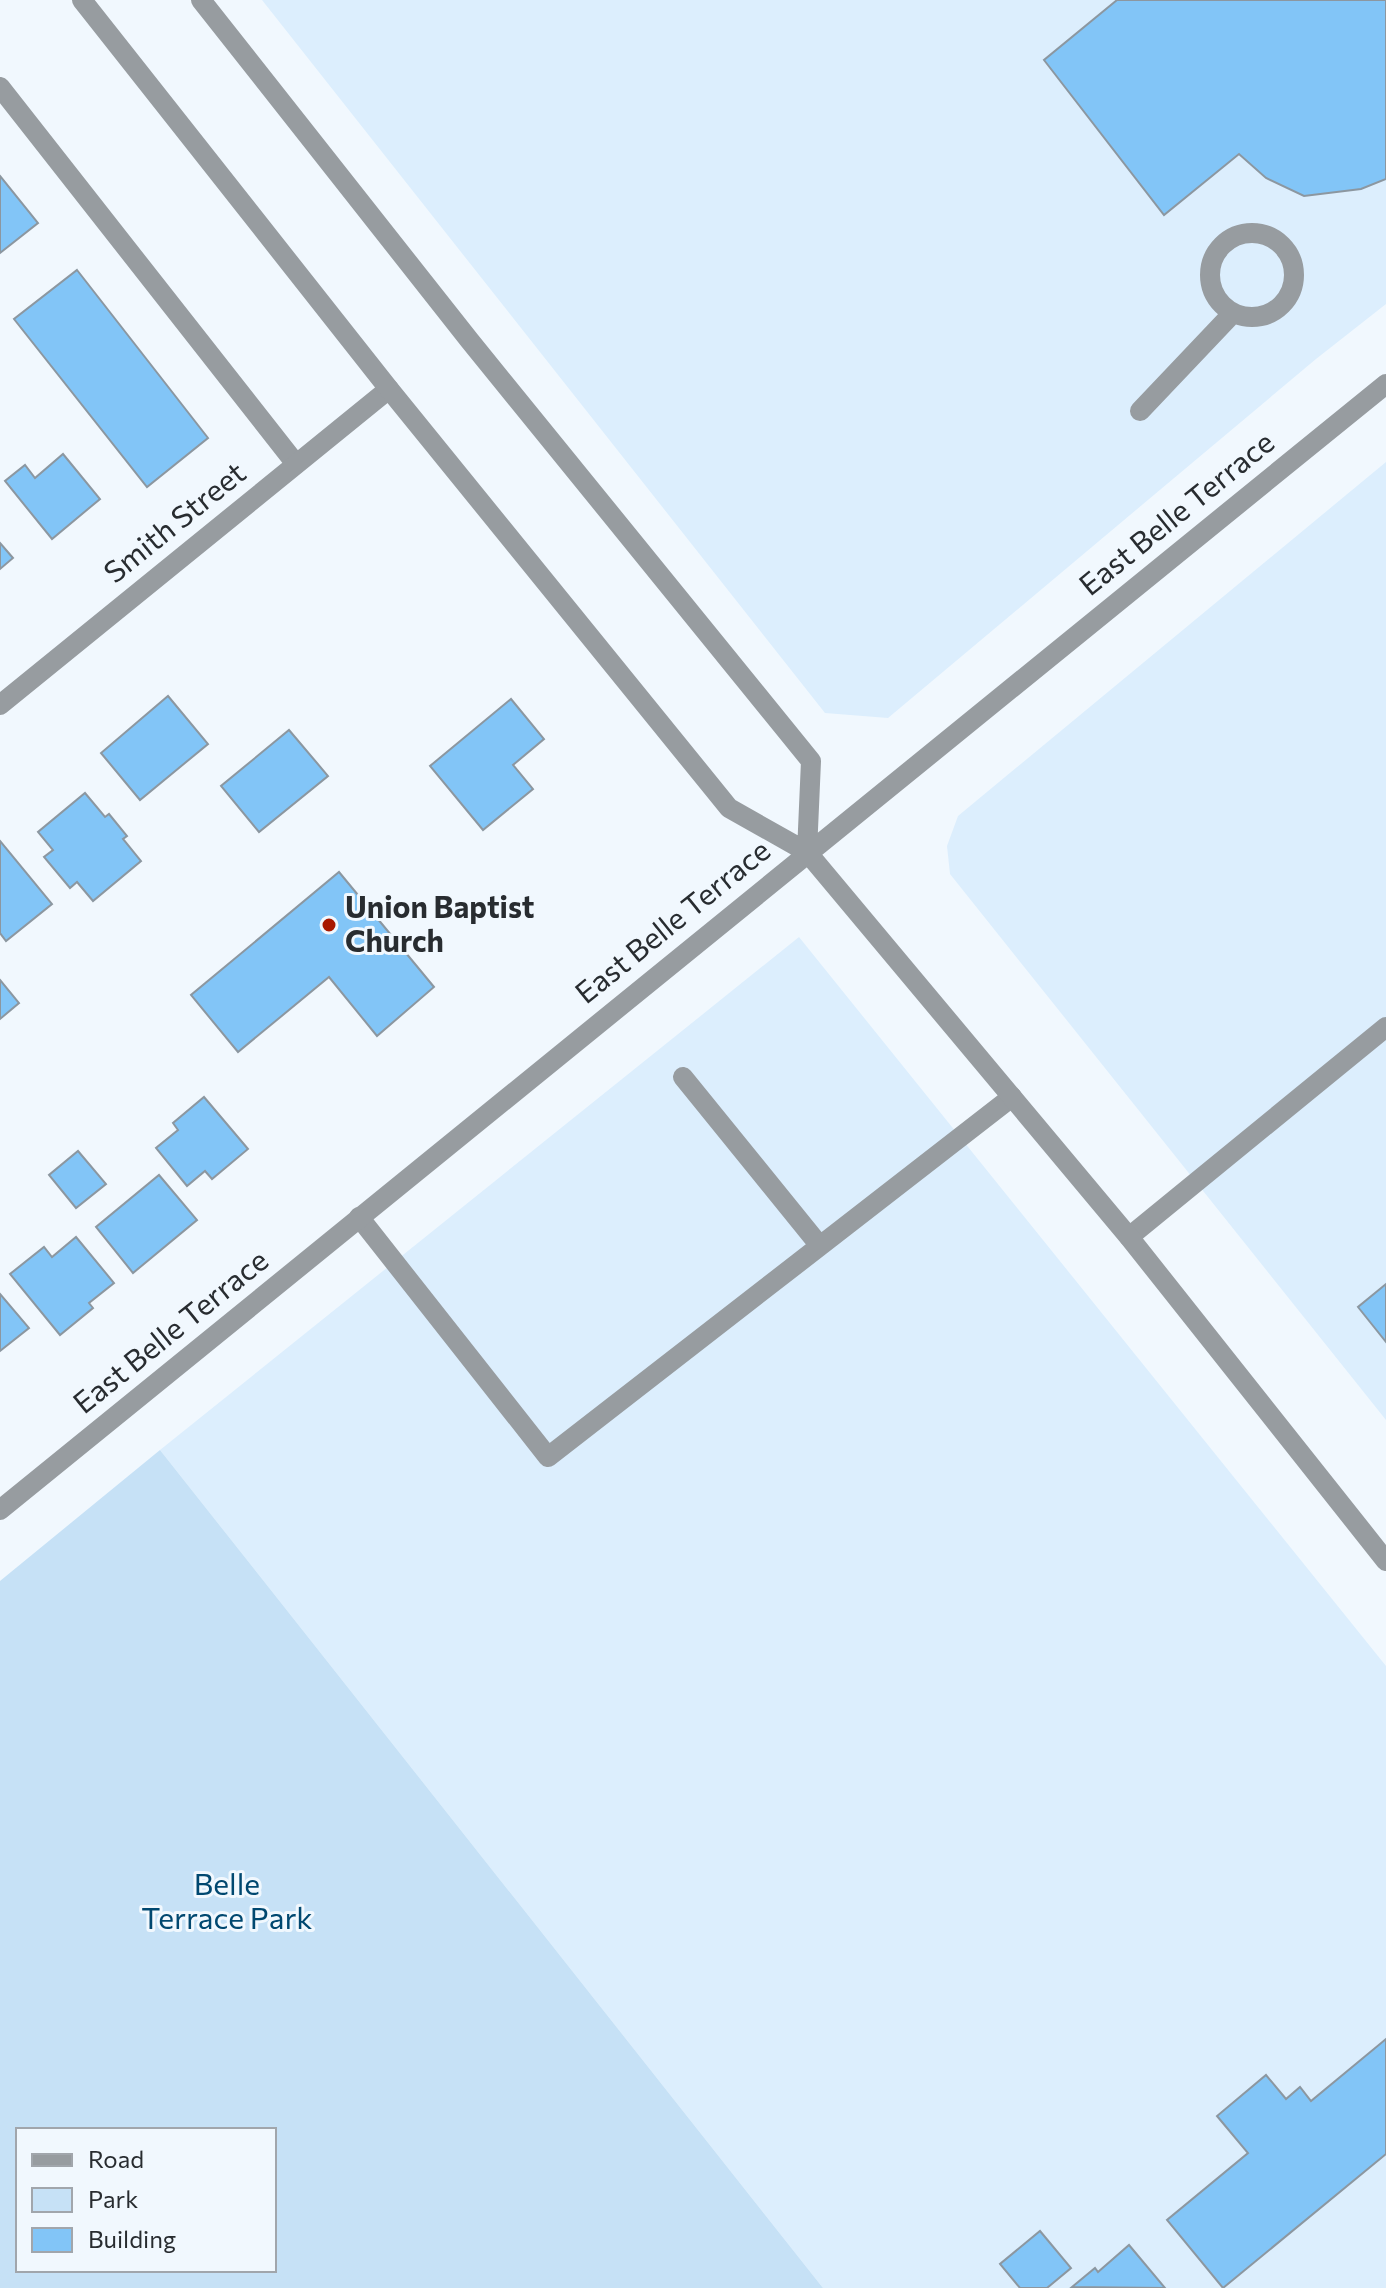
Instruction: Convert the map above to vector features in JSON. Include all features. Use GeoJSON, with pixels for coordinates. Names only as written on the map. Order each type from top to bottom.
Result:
{"type":"FeatureCollection","features":[{"type":"Feature","properties":{"kind":"street"},"geometry":{"type":"LineString","coordinates":[[82,0],[389,389],[729,808],[807,852],[1129,1237],[1386,1561]]}},
{"type":"Feature","properties":{"kind":"street"},"geometry":{"type":"LineString","coordinates":[[201,0],[470,341],[811,761],[807,852]]}},
{"type":"Feature","properties":{"kind":"street"},"geometry":{"type":"LineString","coordinates":[[0,87],[296,464]]}},
{"type":"Feature","properties":{"kind":"street"},"geometry":{"type":"LineString","coordinates":[[1241,235],[1268,236],[1288,253],[1293,266],[1291,292],[1283,304],[1260,317],[1233,313],[1214,292],[1210,278],[1218,251],[1228,241],[1241,235]]}},
{"type":"Feature","properties":{"kind":"street"},"geometry":{"type":"LineString","coordinates":[[1140,411],[1233,313]]}},
{"type":"Feature","properties":{"kind":"street","name":"East Belle Terrace"},"geometry":{"type":"LineString","coordinates":[[0,1510],[1386,384]]}},
{"type":"Feature","properties":{"kind":"street","name":"Smith Street"},"geometry":{"type":"LineString","coordinates":[[0,705],[389,389]]}},
{"type":"Feature","properties":{"kind":"street"},"geometry":{"type":"LineString","coordinates":[[1129,1237],[1386,1027]]}},
{"type":"Feature","properties":{"kind":"street"},"geometry":{"type":"LineString","coordinates":[[683,1077],[820,1246]]}},
{"type":"Feature","properties":{"kind":"street"},"geometry":{"type":"LineString","coordinates":[[359,1217],[548,1457],[1012,1097]]}},
{"type":"Feature","properties":{"kind":"shaded area"},"geometry":{"type":"Polygon","coordinates":[[[262,0],[1386,0],[1386,304],[1316,359],[888,718],[825,713],[262,0]]]}},
{"type":"Feature","properties":{"kind":"shaded area"},"geometry":{"type":"Polygon","coordinates":[[[1386,462],[1386,1420],[950,874],[947,846],[958,816],[1386,462]]]}},
{"type":"Feature","properties":{"kind":"shaded area"},"geometry":{"type":"Polygon","coordinates":[[[799,937],[1386,1666],[1386,2288],[823,2288],[160,1450],[799,937]]]}},
{"type":"Feature","properties":{"kind":"green space","name":"Belle Terrace Park"},"geometry":{"type":"Polygon","coordinates":[[[160,1450],[823,2288],[0,2288],[0,1581],[160,1450]]]}},
{"type":"Feature","properties":{"kind":"building"},"geometry":{"type":"Polygon","coordinates":[[[1117,0],[1386,0],[1386,179],[1361,189],[1304,196],[1266,178],[1239,154],[1164,215],[1044,60],[1117,0]]]}},
{"type":"Feature","properties":{"kind":"building"},"geometry":{"type":"Polygon","coordinates":[[[0,176],[38,223],[0,253],[0,176]]]}},
{"type":"Feature","properties":{"kind":"building"},"geometry":{"type":"Polygon","coordinates":[[[77,270],[208,438],[147,487],[14,319],[77,270]]]}},
{"type":"Feature","properties":{"kind":"building"},"geometry":{"type":"Polygon","coordinates":[[[63,454],[100,499],[52,539],[5,481],[25,465],[35,478],[63,454]]]}},
{"type":"Feature","properties":{"kind":"building"},"geometry":{"type":"Polygon","coordinates":[[[0,543],[13,558],[0,569],[0,543]]]}},
{"type":"Feature","properties":{"kind":"building"},"geometry":{"type":"Polygon","coordinates":[[[168,696],[208,744],[140,800],[101,753],[168,696]]]}},
{"type":"Feature","properties":{"kind":"building"},"geometry":{"type":"Polygon","coordinates":[[[511,699],[544,739],[513,765],[533,789],[483,830],[430,766],[511,699]]]}},
{"type":"Feature","properties":{"kind":"building"},"geometry":{"type":"Polygon","coordinates":[[[289,730],[328,776],[259,832],[221,786],[289,730]]]}},
{"type":"Feature","properties":{"kind":"building"},"geometry":{"type":"Polygon","coordinates":[[[85,793],[105,817],[109,814],[127,836],[123,839],[141,861],[93,901],[77,882],[70,888],[44,857],[53,850],[38,832],[85,793]]]}},
{"type":"Feature","properties":{"kind":"building"},"geometry":{"type":"Polygon","coordinates":[[[0,841],[52,904],[6,941],[0,933],[0,841]]]}},
{"type":"Feature","properties":{"kind":"building","name":"Union Baptist Church"},"geometry":{"type":"Polygon","coordinates":[[[339,872],[434,987],[377,1036],[329,977],[238,1052],[191,995],[339,872]]]}},
{"type":"Feature","properties":{"kind":"building"},"geometry":{"type":"Polygon","coordinates":[[[0,980],[19,1003],[0,1019],[0,980]]]}},
{"type":"Feature","properties":{"kind":"building"},"geometry":{"type":"Polygon","coordinates":[[[204,1097],[248,1149],[212,1179],[205,1171],[187,1186],[156,1148],[178,1130],[173,1123],[204,1097]]]}},
{"type":"Feature","properties":{"kind":"building"},"geometry":{"type":"Polygon","coordinates":[[[78,1151],[106,1184],[76,1208],[49,1175],[78,1151]]]}},
{"type":"Feature","properties":{"kind":"building"},"geometry":{"type":"Polygon","coordinates":[[[159,1175],[197,1220],[133,1273],[96,1227],[159,1175]]]}},
{"type":"Feature","properties":{"kind":"building"},"geometry":{"type":"Polygon","coordinates":[[[76,1237],[114,1283],[89,1303],[93,1308],[60,1335],[10,1274],[44,1247],[52,1257],[76,1237]]]}},
{"type":"Feature","properties":{"kind":"building"},"geometry":{"type":"Polygon","coordinates":[[[1386,1284],[1386,1342],[1358,1307],[1386,1284]]]}},
{"type":"Feature","properties":{"kind":"building"},"geometry":{"type":"Polygon","coordinates":[[[0,1294],[29,1328],[0,1351],[0,1294]]]}},
{"type":"Feature","properties":{"kind":"building"},"geometry":{"type":"Polygon","coordinates":[[[1386,2039],[1386,2154],[1223,2288],[1167,2220],[1248,2153],[1217,2116],[1266,2075],[1286,2099],[1300,2087],[1311,2101],[1386,2039]]]}},
{"type":"Feature","properties":{"kind":"building"},"geometry":{"type":"Polygon","coordinates":[[[1040,2231],[1071,2268],[1047,2288],[1020,2288],[1000,2264],[1040,2231]]]}},
{"type":"Feature","properties":{"kind":"building"},"geometry":{"type":"Polygon","coordinates":[[[1129,2245],[1165,2288],[1072,2287],[1095,2268],[1098,2272],[1129,2245]]]}},
{"type":"Feature","properties":{"kind":"place","name":"Union Baptist Church"},"geometry":{"type":"Point","coordinates":[329,925]}}]}
